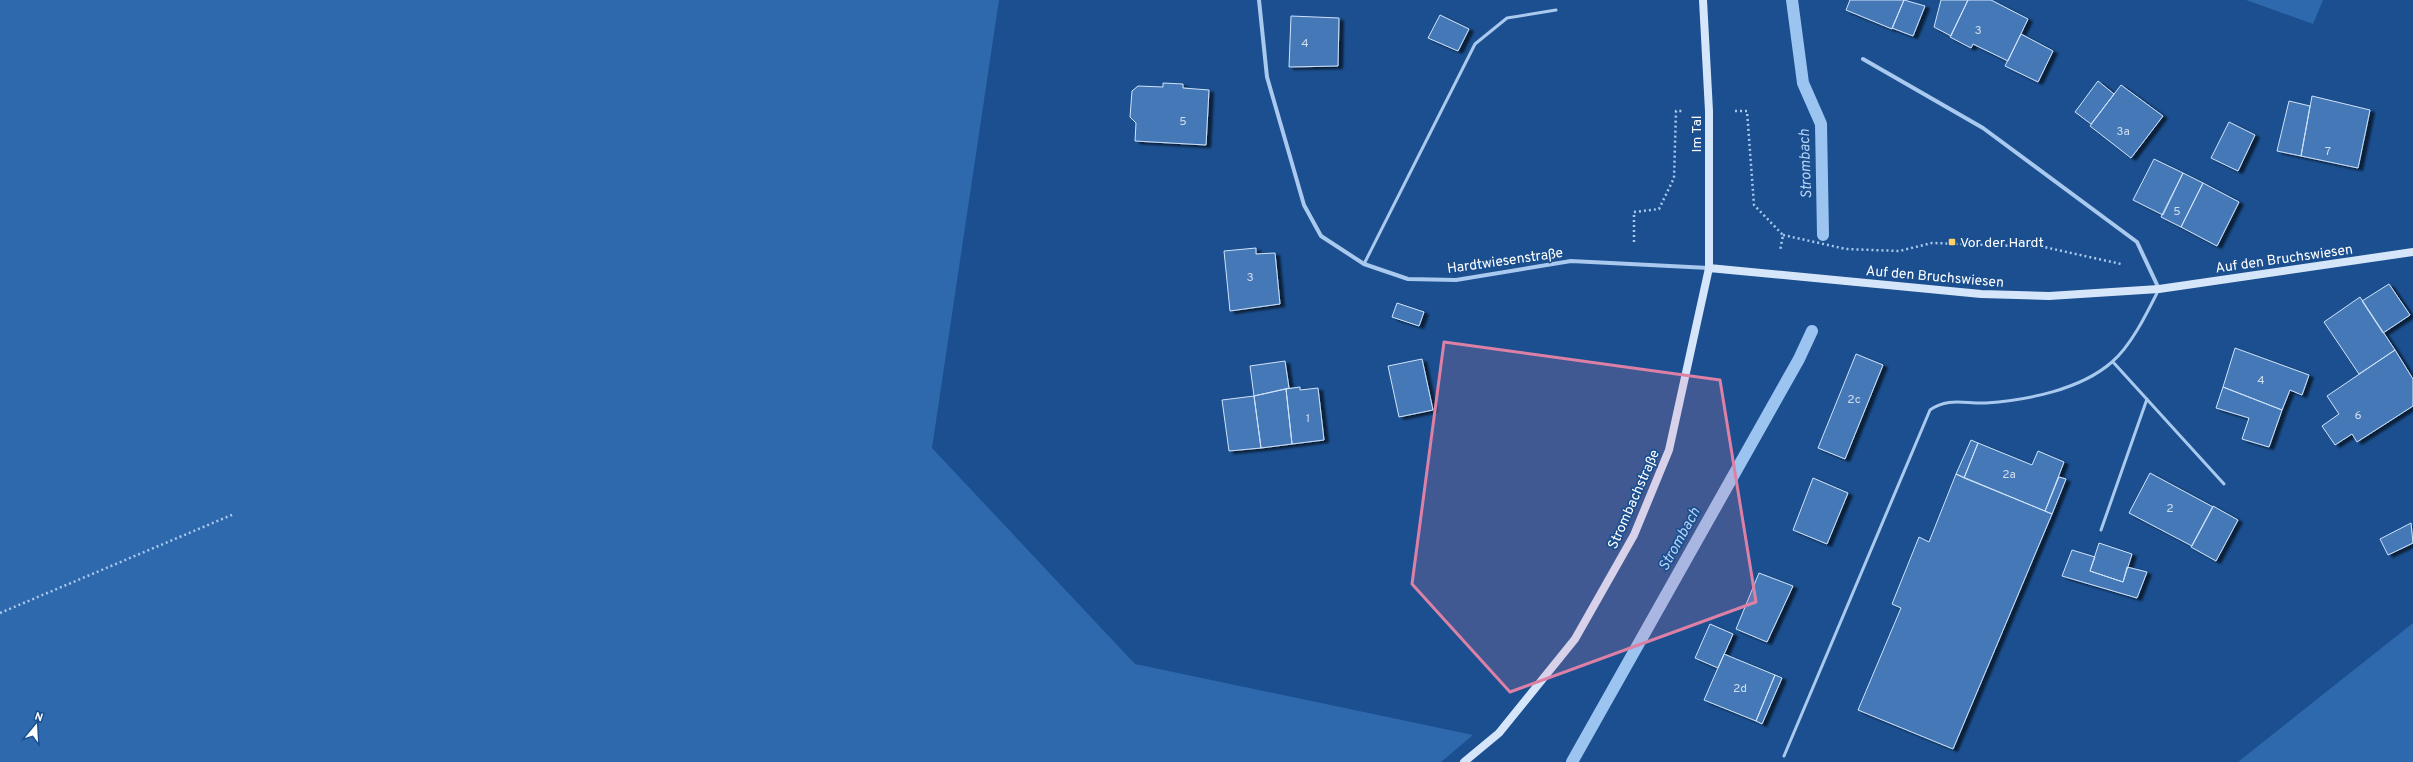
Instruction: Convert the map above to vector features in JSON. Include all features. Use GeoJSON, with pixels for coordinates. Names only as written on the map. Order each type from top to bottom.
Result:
{"type":"FeatureCollection","features":[{"type":"Feature","properties":{"kind":"main road","name":"Im Tal"},"geometry":{"type":"LineString","coordinates":[[1703,0],[1709,111],[1709,268]]}},
{"type":"Feature","properties":{"kind":"main road","name":"Auf den Bruchswiesen"},"geometry":{"type":"LineString","coordinates":[[1709,268],[1981,294],[2048,296],[2159,289],[2413,252]]}},
{"type":"Feature","properties":{"kind":"main road","name":"Strombachstraße"},"geometry":{"type":"LineString","coordinates":[[1464,762],[1499,733],[1575,639],[1634,535],[1669,450],[1709,268]]}},
{"type":"Feature","properties":{"kind":"street","name":"Hardtwiesenstraße"},"geometry":{"type":"LineString","coordinates":[[1259,0],[1267,77],[1304,205],[1321,236],[1364,264],[1408,279],[1456,280],[1571,261],[1709,268]]}},
{"type":"Feature","properties":{"kind":"street"},"geometry":{"type":"LineString","coordinates":[[1862,59],[1983,128],[2137,242],[2159,289]]}},
{"type":"Feature","properties":{"kind":"lane"},"geometry":{"type":"LineString","coordinates":[[1364,264],[1475,44],[1507,18],[1556,10]]}},
{"type":"Feature","properties":{"kind":"lane"},"geometry":{"type":"LineString","coordinates":[[1784,756],[1930,410],[1939,403],[1952,401],[1985,403],[2048,393],[2086,381],[2113,362],[2147,313],[2159,289]]}},
{"type":"Feature","properties":{"kind":"lane"},"geometry":{"type":"LineString","coordinates":[[2113,362],[2224,484]]}},
{"type":"Feature","properties":{"kind":"lane"},"geometry":{"type":"LineString","coordinates":[[2100,530],[2147,399]]}},
{"type":"Feature","properties":{"kind":"path"},"geometry":{"type":"LineString","coordinates":[[1783,235],[1846,249],[1899,250],[1932,243],[2044,247],[2116,264],[2147,264]]}},
{"type":"Feature","properties":{"kind":"path"},"geometry":{"type":"LineString","coordinates":[[0,613],[234,514]]}},
{"type":"Feature","properties":{"kind":"highlighted area"},"geometry":{"type":"Polygon","coordinates":[[[1444,342],[1720,380],[1756,602],[1510,692],[1412,584],[1444,342]]]}},
{"type":"Feature","properties":{"kind":"shaded area"},"geometry":{"type":"Polygon","coordinates":[[[0,0],[999,0],[932,448],[1135,664],[1473,735],[1441,762],[0,762],[0,0]]]}},
{"type":"Feature","properties":{"kind":"shaded area"},"geometry":{"type":"Polygon","coordinates":[[[2246,0],[2323,0],[2313,24],[2246,0]]]}},
{"type":"Feature","properties":{"kind":"shaded area"},"geometry":{"type":"Polygon","coordinates":[[[2413,623],[2413,762],[2238,762],[2413,623]]]}},
{"type":"Feature","properties":{"kind":"building"},"geometry":{"type":"Polygon","coordinates":[[[1850,0],[1904,0],[1892,29],[1846,10],[1850,0]]]}},
{"type":"Feature","properties":{"kind":"building"},"geometry":{"type":"Polygon","coordinates":[[[1904,0],[1925,6],[1913,36],[1892,28],[1904,0]]]}},
{"type":"Feature","properties":{"kind":"building"},"geometry":{"type":"Polygon","coordinates":[[[1941,0],[1968,0],[1951,36],[1934,27],[1941,0]]]}},
{"type":"Feature","properties":{"kind":"building"},"geometry":{"type":"Polygon","coordinates":[[[1968,0],[1991,0],[2028,19],[2008,61],[1973,44],[1971,48],[1950,37],[1968,0]]]}},
{"type":"Feature","properties":{"kind":"building"},"geometry":{"type":"Polygon","coordinates":[[[1440,15],[1469,29],[1458,51],[1428,38],[1440,15]]]}},
{"type":"Feature","properties":{"kind":"building"},"geometry":{"type":"Polygon","coordinates":[[[1291,16],[1339,18],[1338,66],[1289,67],[1291,16]]]}},
{"type":"Feature","properties":{"kind":"building"},"geometry":{"type":"Polygon","coordinates":[[[2021,34],[2053,51],[2038,82],[2005,66],[2021,34]]]}},
{"type":"Feature","properties":{"kind":"building"},"geometry":{"type":"Polygon","coordinates":[[[2098,81],[2114,94],[2091,124],[2075,112],[2098,81]]]}},
{"type":"Feature","properties":{"kind":"building"},"geometry":{"type":"Polygon","coordinates":[[[1163,83],[1183,84],[1183,88],[1209,90],[1206,145],[1135,141],[1136,123],[1130,117],[1132,91],[1138,86],[1163,87],[1163,83]]]}},
{"type":"Feature","properties":{"kind":"building"},"geometry":{"type":"Polygon","coordinates":[[[2121,85],[2163,116],[2131,158],[2090,126],[2121,85]]]}},
{"type":"Feature","properties":{"kind":"building"},"geometry":{"type":"Polygon","coordinates":[[[2312,96],[2370,110],[2358,168],[2301,156],[2312,96]]]}},
{"type":"Feature","properties":{"kind":"building"},"geometry":{"type":"Polygon","coordinates":[[[2289,101],[2310,106],[2301,156],[2277,151],[2289,101]]]}},
{"type":"Feature","properties":{"kind":"building"},"geometry":{"type":"Polygon","coordinates":[[[2229,122],[2255,135],[2238,171],[2211,158],[2229,122]]]}},
{"type":"Feature","properties":{"kind":"building"},"geometry":{"type":"Polygon","coordinates":[[[2154,159],[2183,173],[2163,215],[2133,200],[2154,159]]]}},
{"type":"Feature","properties":{"kind":"building"},"geometry":{"type":"Polygon","coordinates":[[[2183,173],[2203,183],[2181,227],[2161,217],[2183,173]]]}},
{"type":"Feature","properties":{"kind":"building"},"geometry":{"type":"Polygon","coordinates":[[[2203,183],[2239,202],[2217,246],[2181,227],[2203,183]]]}},
{"type":"Feature","properties":{"kind":"building"},"geometry":{"type":"Polygon","coordinates":[[[1256,248],[1256,254],[1275,253],[1280,304],[1230,311],[1224,251],[1256,248]]]}},
{"type":"Feature","properties":{"kind":"building"},"geometry":{"type":"Polygon","coordinates":[[[2389,284],[2410,315],[2383,333],[2362,301],[2389,284]]]}},
{"type":"Feature","properties":{"kind":"building"},"geometry":{"type":"Polygon","coordinates":[[[2360,297],[2395,350],[2359,374],[2324,322],[2360,297]]]}},
{"type":"Feature","properties":{"kind":"building"},"geometry":{"type":"Polygon","coordinates":[[[1397,303],[1424,312],[1419,326],[1392,317],[1397,303]]]}},
{"type":"Feature","properties":{"kind":"building"},"geometry":{"type":"Polygon","coordinates":[[[2235,348],[2309,375],[2302,395],[2290,390],[2282,410],[2223,387],[2235,348]]]}},
{"type":"Feature","properties":{"kind":"building"},"geometry":{"type":"Polygon","coordinates":[[[2395,350],[2413,379],[2413,406],[2357,442],[2352,434],[2335,445],[2322,426],[2339,414],[2327,396],[2395,350]]]}},
{"type":"Feature","properties":{"kind":"building"},"geometry":{"type":"Polygon","coordinates":[[[1856,354],[1883,365],[1845,459],[1818,448],[1856,354]]]}},
{"type":"Feature","properties":{"kind":"building"},"geometry":{"type":"Polygon","coordinates":[[[1422,359],[1433,410],[1399,417],[1388,366],[1422,359]]]}},
{"type":"Feature","properties":{"kind":"building"},"geometry":{"type":"Polygon","coordinates":[[[1285,361],[1289,388],[1254,396],[1250,366],[1285,361]]]}},
{"type":"Feature","properties":{"kind":"building"},"geometry":{"type":"Polygon","coordinates":[[[1300,387],[1300,390],[1318,388],[1324,440],[1292,444],[1286,389],[1300,387]]]}},
{"type":"Feature","properties":{"kind":"building"},"geometry":{"type":"Polygon","coordinates":[[[2223,387],[2282,410],[2269,447],[2242,439],[2249,418],[2216,408],[2223,387]]]}},
{"type":"Feature","properties":{"kind":"building"},"geometry":{"type":"Polygon","coordinates":[[[1286,389],[1292,444],[1261,448],[1254,396],[1286,389]]]}},
{"type":"Feature","properties":{"kind":"building"},"geometry":{"type":"Polygon","coordinates":[[[1254,396],[1261,448],[1229,451],[1222,400],[1254,396]]]}},
{"type":"Feature","properties":{"kind":"building"},"geometry":{"type":"Polygon","coordinates":[[[1971,440],[1978,443],[1964,478],[1956,474],[1971,440]]]}},
{"type":"Feature","properties":{"kind":"building"},"geometry":{"type":"Polygon","coordinates":[[[1978,443],[2032,465],[2038,451],[2064,462],[2045,511],[1964,478],[1978,443]]]}},
{"type":"Feature","properties":{"kind":"building"},"geometry":{"type":"Polygon","coordinates":[[[2150,473],[2213,507],[2192,546],[2129,513],[2150,473]]]}},
{"type":"Feature","properties":{"kind":"building"},"geometry":{"type":"Polygon","coordinates":[[[1956,474],[2052,514],[1953,749],[1858,710],[1901,608],[1892,604],[1919,537],[1929,542],[1956,474]]]}},
{"type":"Feature","properties":{"kind":"building"},"geometry":{"type":"Polygon","coordinates":[[[2059,477],[2066,479],[2052,514],[2045,511],[2059,477]]]}},
{"type":"Feature","properties":{"kind":"building"},"geometry":{"type":"Polygon","coordinates":[[[1813,478],[1848,493],[1827,544],[1793,530],[1813,478]]]}},
{"type":"Feature","properties":{"kind":"building"},"geometry":{"type":"Polygon","coordinates":[[[2213,506],[2238,520],[2216,561],[2191,547],[2213,506]]]}},
{"type":"Feature","properties":{"kind":"building"},"geometry":{"type":"Polygon","coordinates":[[[2411,523],[2413,543],[2388,555],[2380,539],[2411,523]]]}},
{"type":"Feature","properties":{"kind":"building"},"geometry":{"type":"Polygon","coordinates":[[[2099,543],[2132,554],[2123,582],[2090,571],[2099,543]]]}},
{"type":"Feature","properties":{"kind":"building"},"geometry":{"type":"Polygon","coordinates":[[[2072,550],[2095,557],[2090,571],[2123,582],[2127,567],[2147,572],[2137,598],[2062,576],[2072,550]]]}},
{"type":"Feature","properties":{"kind":"building"},"geometry":{"type":"Polygon","coordinates":[[[1759,573],[1793,586],[1767,642],[1736,629],[1759,573]]]}},
{"type":"Feature","properties":{"kind":"building"},"geometry":{"type":"Polygon","coordinates":[[[1710,624],[1733,634],[1718,668],[1695,658],[1710,624]]]}},
{"type":"Feature","properties":{"kind":"building"},"geometry":{"type":"Polygon","coordinates":[[[1724,654],[1775,675],[1756,721],[1704,700],[1724,654]]]}},
{"type":"Feature","properties":{"kind":"building"},"geometry":{"type":"Polygon","coordinates":[[[1775,675],[1782,678],[1762,724],[1756,721],[1775,675]]]}},
{"type":"Feature","properties":{"kind":"waterway","name":"Strombach"},"geometry":{"type":"LineString","coordinates":[[1792,0],[1803,83],[1821,124],[1823,235]]}},
{"type":"Feature","properties":{"kind":"waterway","name":"Strombach"},"geometry":{"type":"LineString","coordinates":[[1572,762],[1799,359],[1812,331]]}},
{"type":"Feature","properties":{"kind":"place","name":"Vor der Hardt"},"geometry":{"type":"Point","coordinates":[1952,242]}}]}
